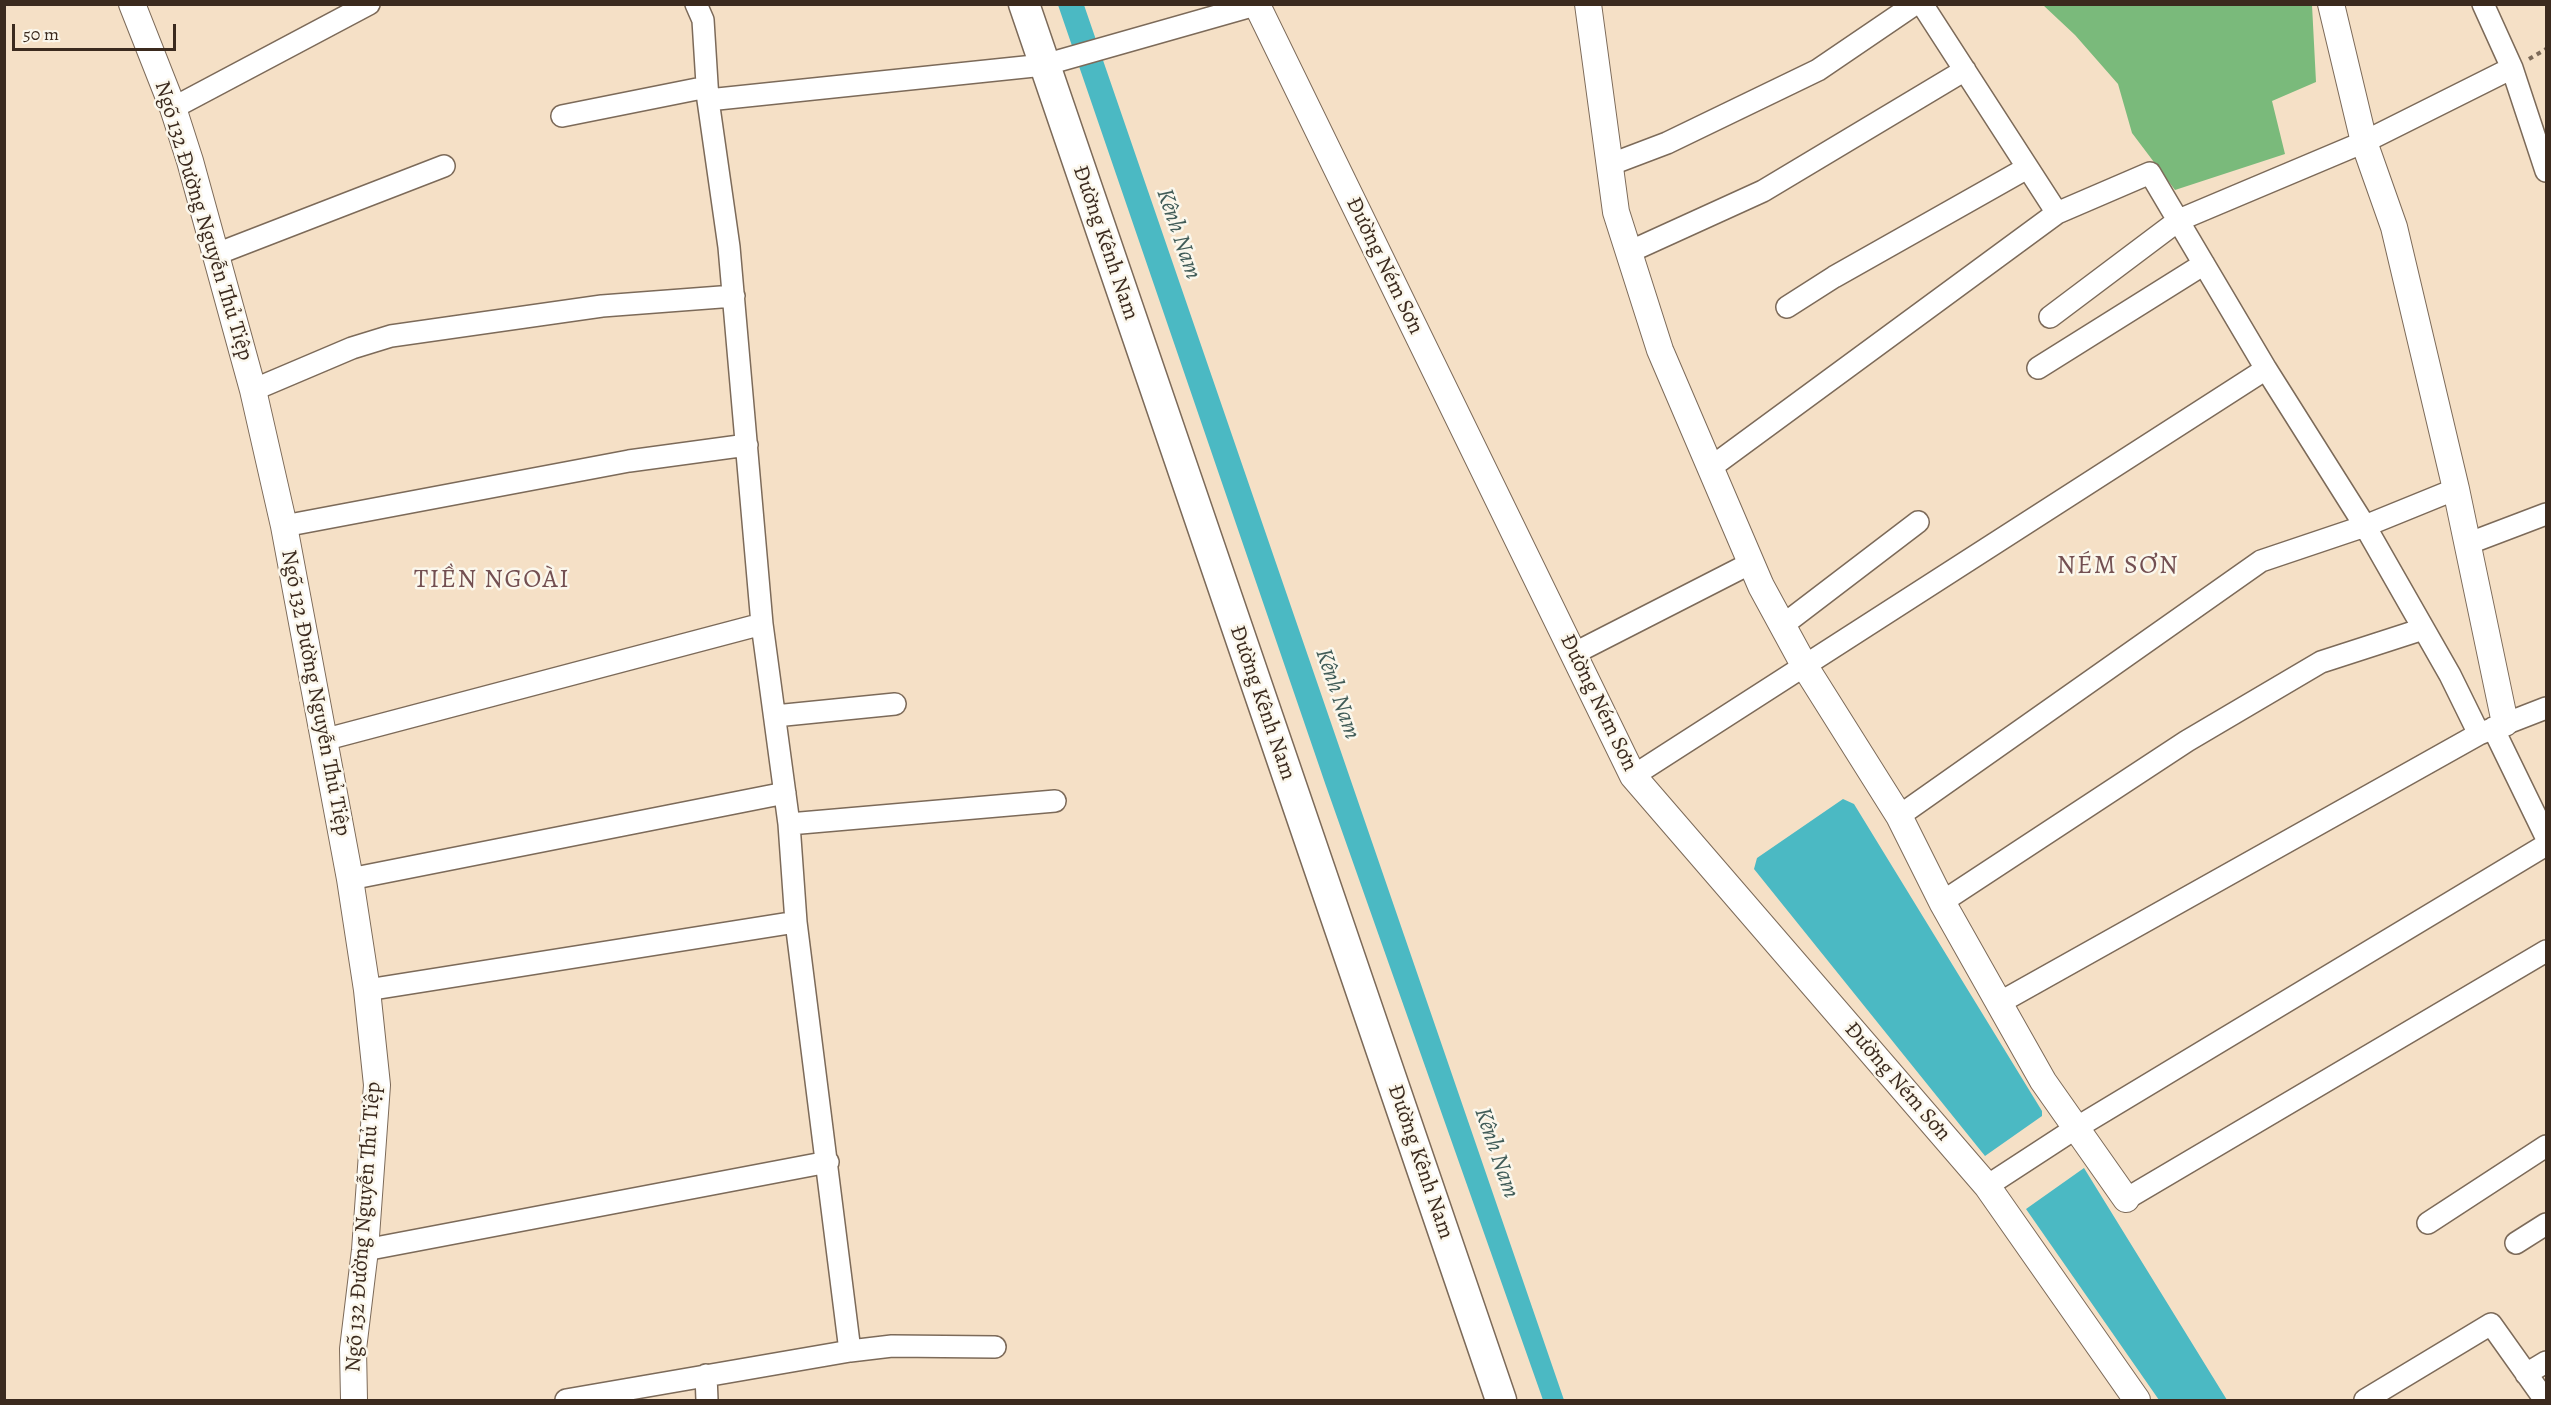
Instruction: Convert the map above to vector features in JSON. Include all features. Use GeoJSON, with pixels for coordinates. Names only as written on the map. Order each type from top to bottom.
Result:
{"type":"FeatureCollection","features":[{"type":"Feature","properties":{"kind":"main road","name":"Đường Kênh Nam"},"geometry":{"type":"LineString","coordinates":[[1024,4],[1501,1401]]}},
{"type":"Feature","properties":{"kind":"street","name":"Ngõ 132 Đường Nguyễn Thủ Tiệp"},"geometry":{"type":"LineString","coordinates":[[132,4],[173,108],[190,161],[253,390],[284,526],[350,879],[367,990],[377,1085],[365,1250],[353,1349],[354,1401]]}},
{"type":"Feature","properties":{"kind":"street"},"geometry":{"type":"LineString","coordinates":[[173,108],[369,4]]}},
{"type":"Feature","properties":{"kind":"street"},"geometry":{"type":"LineString","coordinates":[[696,4],[703,20],[708,94],[734,296],[762,624],[789,824],[796,922],[850,1351]]}},
{"type":"Feature","properties":{"kind":"street"},"geometry":{"type":"LineString","coordinates":[[1588,4],[1616,212],[1660,350],[1751,563],[1804,665],[1899,816],[1942,902],[2043,1081],[2126,1199],[2547,951]]}},
{"type":"Feature","properties":{"kind":"street"},"geometry":{"type":"LineString","coordinates":[[1610,165],[1666,143],[1818,70],[1915,4]]}},
{"type":"Feature","properties":{"kind":"street"},"geometry":{"type":"LineString","coordinates":[[1922,4],[2057,213]]}},
{"type":"Feature","properties":{"kind":"street"},"geometry":{"type":"LineString","coordinates":[[2331,4],[2364,142],[2394,227],[2456,489],[2467,544],[2492,728]]}},
{"type":"Feature","properties":{"kind":"street"},"geometry":{"type":"LineString","coordinates":[[2483,4],[2512,68],[2547,171]]}},
{"type":"Feature","properties":{"kind":"street"},"geometry":{"type":"LineString","coordinates":[[562,116],[708,94],[1045,64],[1258,5]]}},
{"type":"Feature","properties":{"kind":"street","name":"Đường Ném Sơn"},"geometry":{"type":"LineString","coordinates":[[1258,5],[1633,776],[1987,1186],[2137,1401]]}},
{"type":"Feature","properties":{"kind":"street"},"geometry":{"type":"LineString","coordinates":[[2050,317],[2179,220],[2364,142],[2512,68]]}},
{"type":"Feature","properties":{"kind":"street"},"geometry":{"type":"LineString","coordinates":[[1629,252],[1763,191],[1965,70]]}},
{"type":"Feature","properties":{"kind":"street"},"geometry":{"type":"LineString","coordinates":[[214,255],[444,166]]}},
{"type":"Feature","properties":{"kind":"street"},"geometry":{"type":"LineString","coordinates":[[1787,307],[1834,277],[2027,168]]}},
{"type":"Feature","properties":{"kind":"street"},"geometry":{"type":"LineString","coordinates":[[1710,468],[2057,213],[2150,173],[2266,369],[2365,526],[2424,629],[2492,728],[2547,837]]}},
{"type":"Feature","properties":{"kind":"street"},"geometry":{"type":"LineString","coordinates":[[2038,368],[2204,264]]}},
{"type":"Feature","properties":{"kind":"street"},"geometry":{"type":"LineString","coordinates":[[253,390],[352,348],[391,336],[602,306],[734,296]]}},
{"type":"Feature","properties":{"kind":"street"},"geometry":{"type":"LineString","coordinates":[[1633,776],[2266,369]]}},
{"type":"Feature","properties":{"kind":"street"},"geometry":{"type":"LineString","coordinates":[[284,526],[629,461],[747,445]]}},
{"type":"Feature","properties":{"kind":"street"},"geometry":{"type":"LineString","coordinates":[[1899,816],[2261,561],[2365,526],[2456,489]]}},
{"type":"Feature","properties":{"kind":"street"},"geometry":{"type":"LineString","coordinates":[[2467,544],[2547,514]]}},
{"type":"Feature","properties":{"kind":"street"},"geometry":{"type":"LineString","coordinates":[[1783,626],[1918,522]]}},
{"type":"Feature","properties":{"kind":"street"},"geometry":{"type":"LineString","coordinates":[[1573,654],[1751,563]]}},
{"type":"Feature","properties":{"kind":"street"},"geometry":{"type":"LineString","coordinates":[[323,740],[762,624]]}},
{"type":"Feature","properties":{"kind":"street"},"geometry":{"type":"LineString","coordinates":[[1942,902],[2187,741],[2321,662],[2424,629]]}},
{"type":"Feature","properties":{"kind":"street"},"geometry":{"type":"LineString","coordinates":[[774,716],[895,704]]}},
{"type":"Feature","properties":{"kind":"street"},"geometry":{"type":"LineString","coordinates":[[1999,1002],[2492,728],[2547,708]]}},
{"type":"Feature","properties":{"kind":"street"},"geometry":{"type":"LineString","coordinates":[[350,879],[785,793]]}},
{"type":"Feature","properties":{"kind":"street"},"geometry":{"type":"LineString","coordinates":[[789,824],[1054,801]]}},
{"type":"Feature","properties":{"kind":"street"},"geometry":{"type":"LineString","coordinates":[[1987,1186],[2076,1128],[2547,845]]}},
{"type":"Feature","properties":{"kind":"street"},"geometry":{"type":"LineString","coordinates":[[367,990],[796,922]]}},
{"type":"Feature","properties":{"kind":"street"},"geometry":{"type":"LineString","coordinates":[[2428,1223],[2547,1146]]}},
{"type":"Feature","properties":{"kind":"street"},"geometry":{"type":"LineString","coordinates":[[365,1250],[828,1162]]}},
{"type":"Feature","properties":{"kind":"street"},"geometry":{"type":"LineString","coordinates":[[2516,1243],[2547,1224]]}},
{"type":"Feature","properties":{"kind":"street"},"geometry":{"type":"LineString","coordinates":[[2365,1401],[2491,1324],[2545,1401]]}},
{"type":"Feature","properties":{"kind":"street"},"geometry":{"type":"LineString","coordinates":[[566,1401],[850,1351],[892,1346],[995,1347]]}},
{"type":"Feature","properties":{"kind":"street"},"geometry":{"type":"LineString","coordinates":[[2526,1374],[2547,1362]]}},
{"type":"Feature","properties":{"kind":"street"},"geometry":{"type":"LineString","coordinates":[[706,1375],[707,1401]]}},
{"type":"Feature","properties":{"kind":"green space"},"geometry":{"type":"Polygon","coordinates":[[[2043,5],[2312,5],[2316,82],[2272,101],[2285,154],[2175,190],[2132,133],[2118,84],[2075,35],[2043,5]]]}},
{"type":"Feature","properties":{"kind":"water","name":"Kênh Nam"},"geometry":{"type":"Polygon","coordinates":[[[1058,5],[1084,5],[1564,1400],[1543,1400],[1326,786],[1058,5]]]}},
{"type":"Feature","properties":{"kind":"water"},"geometry":{"type":"Polygon","coordinates":[[[1843,799],[1854,804],[2042,1111],[2042,1116],[1985,1156],[1754,869],[1757,858],[1843,799]]]}},
{"type":"Feature","properties":{"kind":"water"},"geometry":{"type":"Polygon","coordinates":[[[2084,1168],[2227,1400],[2159,1400],[2026,1209],[2084,1168]]]}},
{"type":"Feature","properties":{"kind":"district","name":"NÉM SƠN"},"geometry":{"type":"Point","coordinates":[2118,567]}},
{"type":"Feature","properties":{"kind":"district","name":"TIỀN NGOÀI"},"geometry":{"type":"Point","coordinates":[492,581]}}]}
